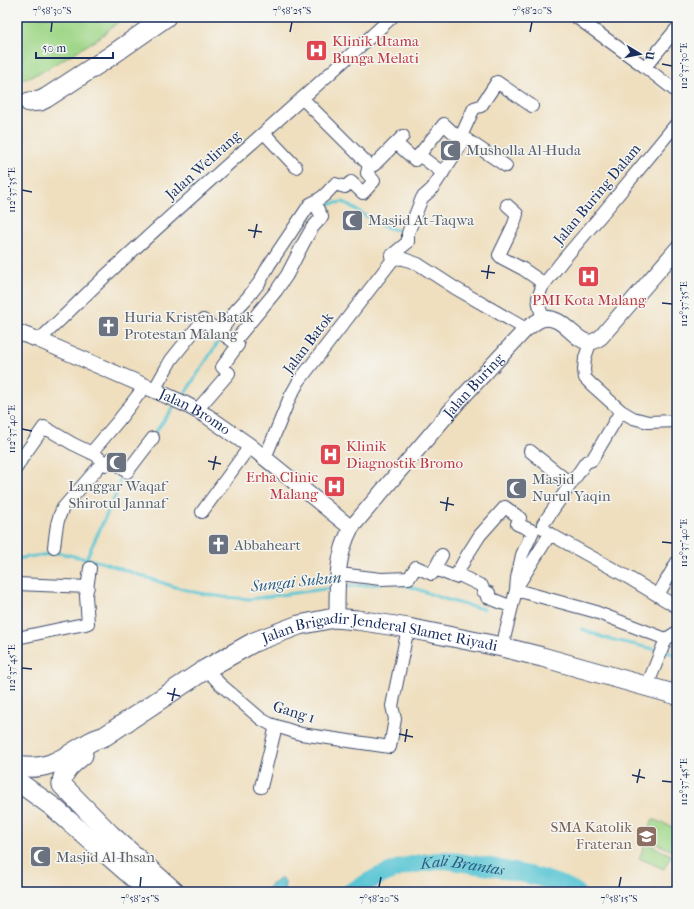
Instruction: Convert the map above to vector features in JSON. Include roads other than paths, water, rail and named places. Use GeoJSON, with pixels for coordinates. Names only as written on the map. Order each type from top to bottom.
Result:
{"type":"FeatureCollection","features":[{"type":"Feature","properties":{"kind":"main road"},"geometry":{"type":"LineString","coordinates":[[21,105],[40,90],[106,48],[147,17]]}},
{"type":"Feature","properties":{"kind":"main road"},"geometry":{"type":"LineString","coordinates":[[21,105],[40,102],[109,57],[166,17]]}},
{"type":"Feature","properties":{"kind":"main road","name":"Jalan Brigadir Jenderal Slamet Riyadi"},"geometry":{"type":"LineString","coordinates":[[65,789],[62,785],[63,776],[74,763],[105,736],[206,669],[254,642],[300,625],[318,621],[337,609],[357,620],[408,628],[502,647],[677,695]]}},
{"type":"Feature","properties":{"kind":"main road","name":"Jalan Brigadir Jenderal Slamet Riyadi"},"geometry":{"type":"LineString","coordinates":[[20,771],[45,766],[58,761],[91,741],[105,736]]}},
{"type":"Feature","properties":{"kind":"main road"},"geometry":{"type":"LineString","coordinates":[[20,771],[53,807],[150,892]]}},
{"type":"Feature","properties":{"kind":"main road"},"geometry":{"type":"LineString","coordinates":[[53,807],[50,793],[58,787],[65,789],[110,834],[138,854],[175,892]]}},
{"type":"Feature","properties":{"kind":"street","name":"Jalan Welirang"},"geometry":{"type":"LineString","coordinates":[[40,340],[113,269],[392,17]]}},
{"type":"Feature","properties":{"kind":"street"},"geometry":{"type":"LineString","coordinates":[[576,17],[677,92]]}},
{"type":"Feature","properties":{"kind":"street"},"geometry":{"type":"LineString","coordinates":[[645,67],[677,28]]}},
{"type":"Feature","properties":{"kind":"street","name":"Jalan Batok"},"geometry":{"type":"LineString","coordinates":[[265,458],[290,396],[299,381],[393,257],[408,242],[408,233],[422,198],[432,189],[463,140],[462,134],[474,108],[481,106],[498,82],[532,106]]}},
{"type":"Feature","properties":{"kind":"street"},"geometry":{"type":"LineString","coordinates":[[302,98],[369,165],[374,165],[400,139],[415,160],[444,124],[463,140],[506,166]]}},
{"type":"Feature","properties":{"kind":"street","name":"Jalan Buring Dalam"},"geometry":{"type":"LineString","coordinates":[[542,287],[677,123]]}},
{"type":"Feature","properties":{"kind":"street"},"geometry":{"type":"LineString","coordinates":[[264,132],[296,167]]}},
{"type":"Feature","properties":{"kind":"street"},"geometry":{"type":"LineString","coordinates":[[419,155],[443,173]]}},
{"type":"Feature","properties":{"kind":"street"},"geometry":{"type":"LineString","coordinates":[[316,205],[334,184],[345,187],[351,182],[363,193],[374,181],[367,172],[369,165]]}},
{"type":"Feature","properties":{"kind":"street"},"geometry":{"type":"LineString","coordinates":[[225,335],[236,310],[259,283],[310,204],[316,205]]}},
{"type":"Feature","properties":{"kind":"street"},"geometry":{"type":"LineString","coordinates":[[225,335],[276,291],[287,275],[312,228],[322,217],[316,205]]}},
{"type":"Feature","properties":{"kind":"street"},"geometry":{"type":"LineString","coordinates":[[506,205],[517,214],[514,224],[500,253],[500,257],[523,269],[539,280],[542,287],[538,298],[543,318],[550,318],[559,322],[582,340],[590,343],[596,341],[606,332],[677,249]]}},
{"type":"Feature","properties":{"kind":"street"},"geometry":{"type":"LineString","coordinates":[[393,257],[418,264],[455,288],[526,329]]}},
{"type":"Feature","properties":{"kind":"street","name":"Jalan Buring"},"geometry":{"type":"LineString","coordinates":[[337,609],[338,578],[342,551],[346,537],[351,528],[458,402],[526,329],[543,318]]}},
{"type":"Feature","properties":{"kind":"street"},"geometry":{"type":"LineString","coordinates":[[91,453],[149,388],[203,320],[238,345],[222,367],[229,373],[197,410]]}},
{"type":"Feature","properties":{"kind":"street","name":"Jalan Bromo"},"geometry":{"type":"LineString","coordinates":[[17,332],[40,340],[197,410],[250,446],[351,528]]}},
{"type":"Feature","properties":{"kind":"street"},"geometry":{"type":"LineString","coordinates":[[590,343],[585,358],[584,370],[585,378],[592,385],[622,411],[633,418],[648,422],[677,421]]}},
{"type":"Feature","properties":{"kind":"street"},"geometry":{"type":"LineString","coordinates":[[622,411],[592,460],[586,462],[543,524],[543,528],[550,534],[624,575],[677,607]]}},
{"type":"Feature","properties":{"kind":"street"},"geometry":{"type":"LineString","coordinates":[[19,460],[44,427],[96,456],[106,465],[110,458],[127,472],[153,438]]}},
{"type":"Feature","properties":{"kind":"street"},"geometry":{"type":"LineString","coordinates":[[202,512],[250,446]]}},
{"type":"Feature","properties":{"kind":"street"},"geometry":{"type":"LineString","coordinates":[[530,452],[571,484]]}},
{"type":"Feature","properties":{"kind":"street"},"geometry":{"type":"LineString","coordinates":[[54,547],[60,512],[103,462]]}},
{"type":"Feature","properties":{"kind":"street"},"geometry":{"type":"LineString","coordinates":[[435,569],[455,577],[480,536],[505,507],[520,518],[516,524],[533,531],[522,555],[516,590],[502,647]]}},
{"type":"Feature","properties":{"kind":"street"},"geometry":{"type":"LineString","coordinates":[[516,590],[550,534]]}},
{"type":"Feature","properties":{"kind":"street"},"geometry":{"type":"LineString","coordinates":[[338,578],[348,575],[381,578],[409,578],[416,567],[432,574],[442,555]]}},
{"type":"Feature","properties":{"kind":"street"},"geometry":{"type":"LineString","coordinates":[[658,595],[677,562]]}},
{"type":"Feature","properties":{"kind":"street"},"geometry":{"type":"LineString","coordinates":[[17,638],[85,624],[88,622],[86,596],[90,568]]}},
{"type":"Feature","properties":{"kind":"street"},"geometry":{"type":"LineString","coordinates":[[457,574],[482,586],[483,591],[489,593],[487,597],[512,606]]}},
{"type":"Feature","properties":{"kind":"street"},"geometry":{"type":"LineString","coordinates":[[17,584],[88,587]]}},
{"type":"Feature","properties":{"kind":"street"},"geometry":{"type":"LineString","coordinates":[[516,590],[593,611],[663,647]]}},
{"type":"Feature","properties":{"kind":"street","name":"Gang 1"},"geometry":{"type":"LineString","coordinates":[[206,669],[220,684],[261,719],[276,726],[301,734],[390,747],[395,719],[392,706],[408,628]]}},
{"type":"Feature","properties":{"kind":"street"},"geometry":{"type":"LineString","coordinates":[[647,686],[663,647],[677,632]]}},
{"type":"Feature","properties":{"kind":"street"},"geometry":{"type":"LineString","coordinates":[[261,787],[276,726]]}},
{"type":"Feature","properties":{"kind":"water"},"geometry":{"type":"Polygon","coordinates":[[[282,878],[285,881],[284,892],[267,892],[270,885],[282,878]]]}},
{"type":"Feature","properties":{"kind":"waterway"},"geometry":{"type":"LineString","coordinates":[[320,205],[344,202],[382,226],[405,232]]}},
{"type":"Feature","properties":{"kind":"waterway"},"geometry":{"type":"LineString","coordinates":[[184,395],[222,336]]}},
{"type":"Feature","properties":{"kind":"waterway"},"geometry":{"type":"LineString","coordinates":[[153,435],[174,407]]}},
{"type":"Feature","properties":{"kind":"waterway"},"geometry":{"type":"LineString","coordinates":[[86,559],[118,490],[120,478],[123,472]]}},
{"type":"Feature","properties":{"kind":"waterway","name":"Sungai Sukun"},"geometry":{"type":"LineString","coordinates":[[17,559],[60,553],[101,562],[194,592],[223,597],[250,599],[332,588]]}},
{"type":"Feature","properties":{"kind":"waterway","name":"Sungai Sukun"},"geometry":{"type":"LineString","coordinates":[[342,587],[380,584]]}},
{"type":"Feature","properties":{"kind":"waterway","name":"Sungai Sukun"},"geometry":{"type":"LineString","coordinates":[[398,584],[452,601],[484,609]]}},
{"type":"Feature","properties":{"kind":"waterway"},"geometry":{"type":"LineString","coordinates":[[582,629],[605,638],[658,650]]}},
{"type":"Feature","properties":{"kind":"waterway"},"geometry":{"type":"LineString","coordinates":[[663,651],[677,655]]}},
{"type":"Feature","properties":{"kind":"waterway","name":"Kali Brantas"},"geometry":{"type":"LineString","coordinates":[[350,892],[377,877],[402,867],[446,860],[496,868],[538,877],[562,885],[576,892]]}},
{"type":"Feature","properties":{"kind":"place","name":"Klinik Utama Bunga Melati"},"geometry":{"type":"Point","coordinates":[316,50]}},
{"type":"Feature","properties":{"kind":"place","name":"Musholla Al-Huda"},"geometry":{"type":"Point","coordinates":[451,150]}},
{"type":"Feature","properties":{"kind":"place","name":"Masjid At-Taqwa"},"geometry":{"type":"Point","coordinates":[352,220]}},
{"type":"Feature","properties":{"kind":"place","name":"PMI Kota Malang"},"geometry":{"type":"Point","coordinates":[589,277]}},
{"type":"Feature","properties":{"kind":"place","name":"Huria Kristen Batak Protestan Malang"},"geometry":{"type":"Point","coordinates":[108,326]}},
{"type":"Feature","properties":{"kind":"place","name":"Klinik Diagnostik Bromo"},"geometry":{"type":"Point","coordinates":[330,455]}},
{"type":"Feature","properties":{"kind":"place","name":"Langgar Waqaf Shirotul Jannaf"},"geometry":{"type":"Point","coordinates":[117,463]}},
{"type":"Feature","properties":{"kind":"place","name":"Erha Clinic Malang"},"geometry":{"type":"Point","coordinates":[334,486]}},
{"type":"Feature","properties":{"kind":"place","name":"Masjid Nurul Yaqin"},"geometry":{"type":"Point","coordinates":[516,488]}},
{"type":"Feature","properties":{"kind":"place","name":"Abbaheart"},"geometry":{"type":"Point","coordinates":[218,545]}},
{"type":"Feature","properties":{"kind":"place","name":"SMA Katolik Frateran"},"geometry":{"type":"Point","coordinates":[647,836]}},
{"type":"Feature","properties":{"kind":"place","name":"Masjid Al-Ihsan"},"geometry":{"type":"Point","coordinates":[40,857]}}]}
